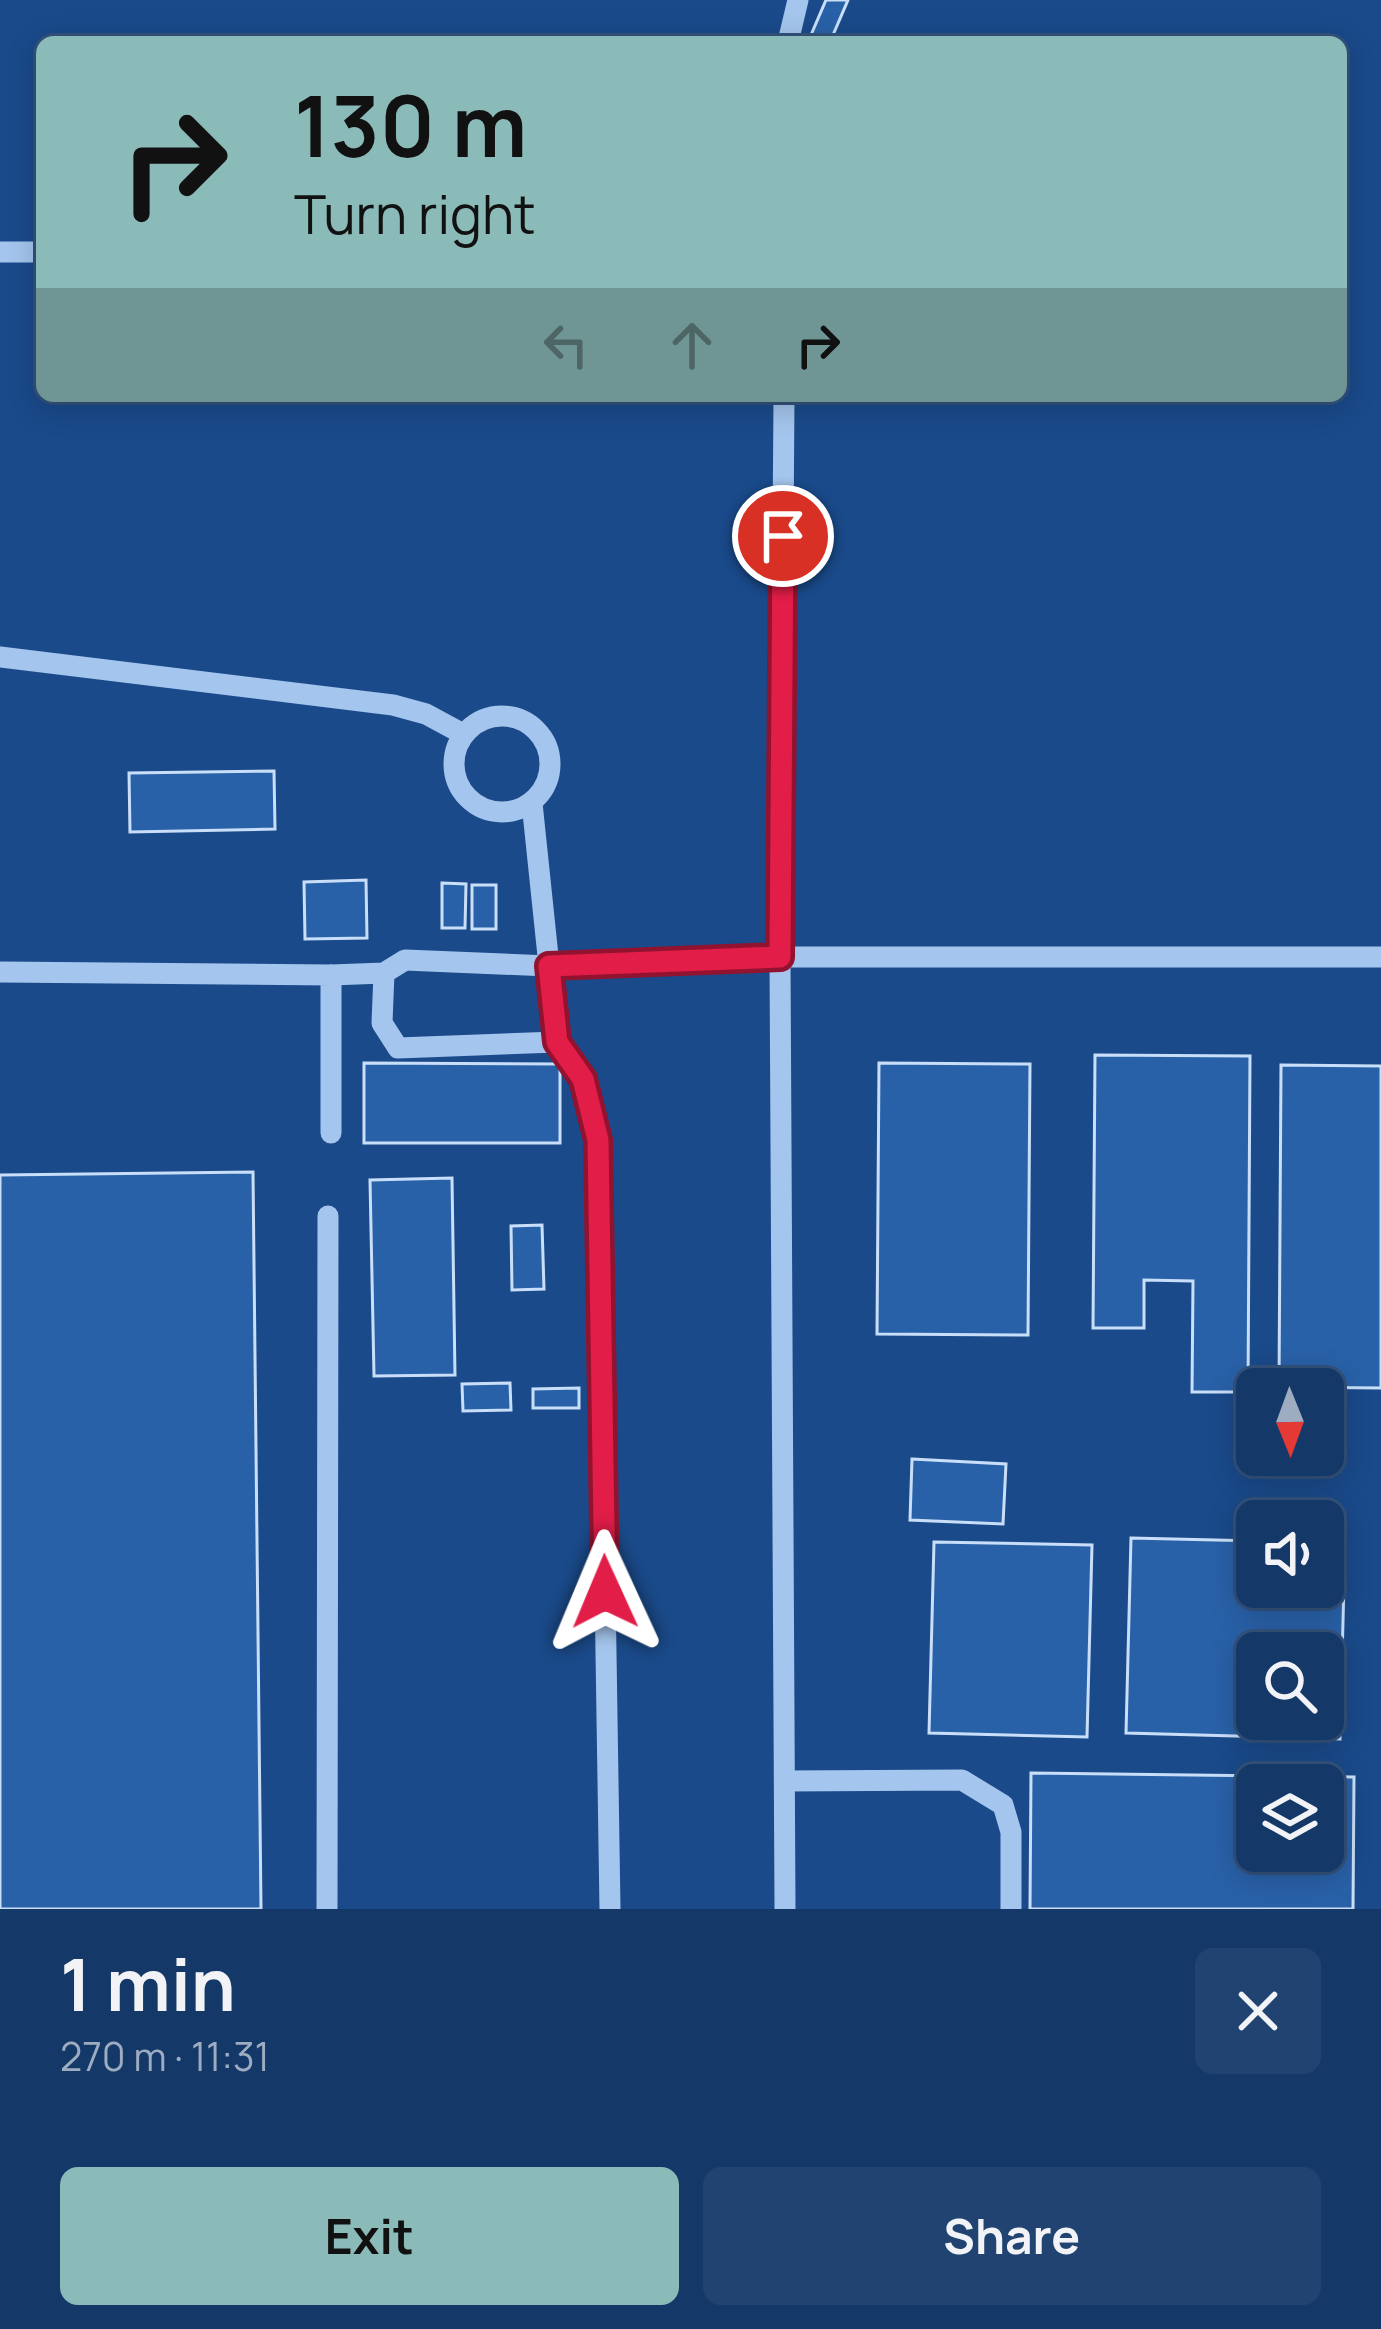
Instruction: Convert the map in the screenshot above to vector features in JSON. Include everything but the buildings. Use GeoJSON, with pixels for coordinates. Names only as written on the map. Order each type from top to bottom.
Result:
{"type":"FeatureCollection","features":[{"type":"Feature","properties":{"kind":"street"},"geometry":{"type":"LineString","coordinates":[[789,36],[798,0]]}},
{"type":"Feature","properties":{"kind":"street"},"geometry":{"type":"LineString","coordinates":[[0,253],[36,252]]}},
{"type":"Feature","properties":{"kind":"street"},"geometry":{"type":"LineString","coordinates":[[784,402],[780,957],[785,1909]]}},
{"type":"Feature","properties":{"kind":"street"},"geometry":{"type":"LineString","coordinates":[[0,657],[393,705],[426,714],[463,734]]}},
{"type":"Feature","properties":{"kind":"street"},"geometry":{"type":"LineString","coordinates":[[513,715],[538,729],[551,753],[549,781],[532,803],[506,813],[479,807],[459,787],[453,760],[463,734],[485,717],[513,715]]}},
{"type":"Feature","properties":{"kind":"street"},"geometry":{"type":"LineString","coordinates":[[532,803],[557,1042],[583,1079],[598,1140],[610,1909]]}},
{"type":"Feature","properties":{"kind":"street"},"geometry":{"type":"LineString","coordinates":[[0,972],[384,974],[405,960],[549,966],[780,957],[1381,957]]}},
{"type":"Feature","properties":{"kind":"street"},"geometry":{"type":"LineString","coordinates":[[384,974],[382,1023],[398,1048],[557,1042]]}},
{"type":"Feature","properties":{"kind":"street"},"geometry":{"type":"LineString","coordinates":[[331,975],[331,1132]]}},
{"type":"Feature","properties":{"kind":"street"},"geometry":{"type":"LineString","coordinates":[[327,1909],[328,1216]]}},
{"type":"Feature","properties":{"kind":"street"},"geometry":{"type":"LineString","coordinates":[[784,1781],[962,1780],[1003,1805],[1011,1832],[1011,1909]]}},
{"type":"Feature","properties":{"kind":"route"},"geometry":{"type":"LineString","coordinates":[[605,1592],[598,1140],[583,1079],[557,1042],[549,966],[780,957],[783,536]]}}]}
